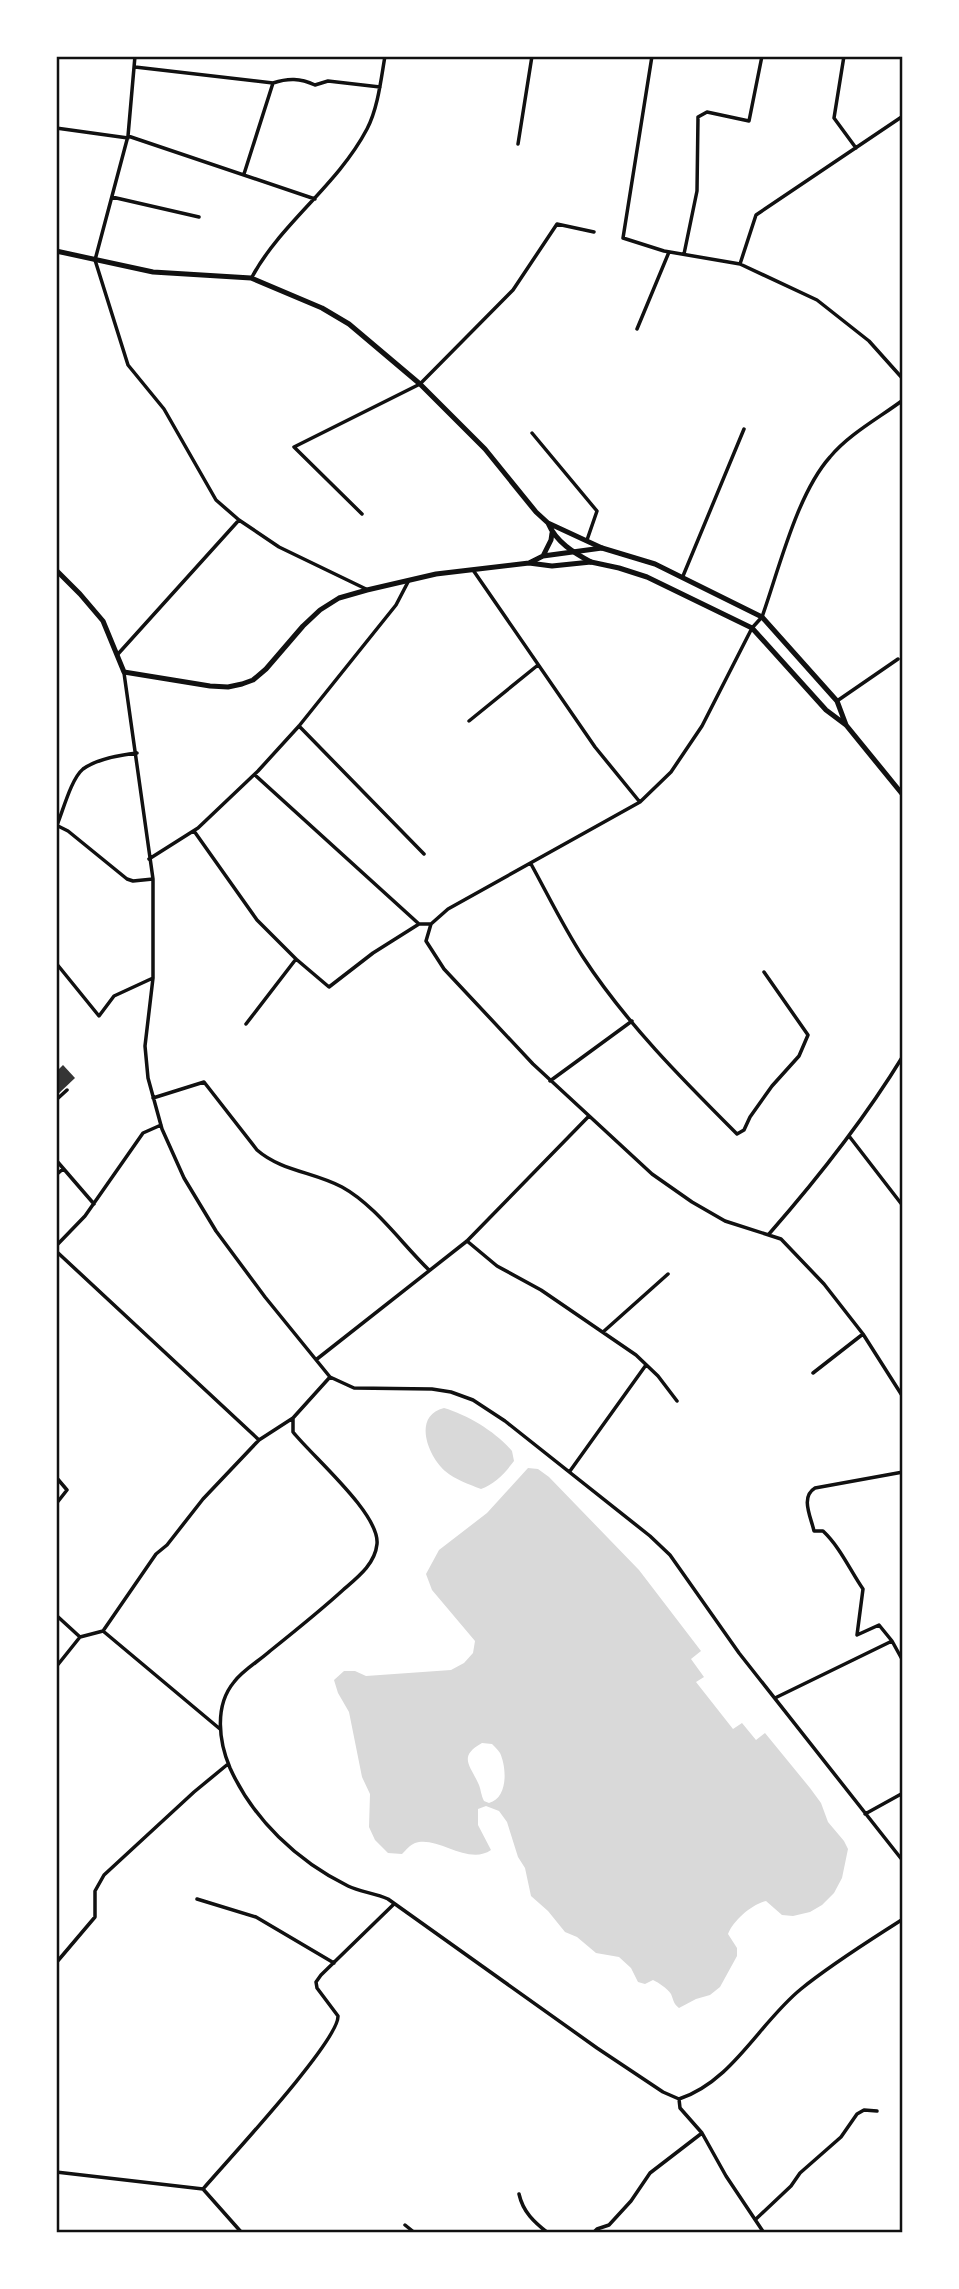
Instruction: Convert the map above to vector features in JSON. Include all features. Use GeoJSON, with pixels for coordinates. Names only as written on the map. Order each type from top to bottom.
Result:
{"type":"FeatureCollection","features":[{"type":"Feature","properties":{"kind":"main road"},"geometry":{"type":"LineString","coordinates":[[56,251],[153,271],[251,278],[301,298],[349,324],[420,384],[485,449],[548,523],[602,548],[655,564],[762,617],[837,701],[846,725]]}},
{"type":"Feature","properties":{"kind":"main road"},"geometry":{"type":"LineString","coordinates":[[548,523],[552,533],[573,552],[591,562],[647,577],[752,628],[826,710],[846,725],[903,795]]}},
{"type":"Feature","properties":{"kind":"main road"},"geometry":{"type":"LineString","coordinates":[[543,556],[552,533]]}},
{"type":"Feature","properties":{"kind":"main road"},"geometry":{"type":"LineString","coordinates":[[529,563],[543,556],[602,548]]}},
{"type":"Feature","properties":{"kind":"main road"},"geometry":{"type":"LineString","coordinates":[[56,570],[103,621],[124,672],[229,687],[253,680],[303,626],[320,610],[339,598],[436,574],[529,563],[552,566],[591,562]]}},
{"type":"Feature","properties":{"kind":"street"},"geometry":{"type":"LineString","coordinates":[[135,56],[128,137],[95,260],[128,365],[164,409],[216,500],[239,520],[279,547],[367,590]]}},
{"type":"Feature","properties":{"kind":"street"},"geometry":{"type":"LineString","coordinates":[[251,278],[269,250],[316,199],[354,151],[368,126],[386,56]]}},
{"type":"Feature","properties":{"kind":"street"},"geometry":{"type":"LineString","coordinates":[[518,144],[532,56]]}},
{"type":"Feature","properties":{"kind":"street"},"geometry":{"type":"LineString","coordinates":[[652,56],[623,238],[669,252],[740,264],[817,300],[869,341],[903,379]]}},
{"type":"Feature","properties":{"kind":"street"},"geometry":{"type":"LineString","coordinates":[[684,254],[696,191],[698,117],[706,112],[749,121],[762,56]]}},
{"type":"Feature","properties":{"kind":"street"},"geometry":{"type":"LineString","coordinates":[[844,56],[834,118],[856,148]]}},
{"type":"Feature","properties":{"kind":"street"},"geometry":{"type":"LineString","coordinates":[[135,67],[272,83],[286,79],[303,79],[315,85],[328,81],[380,87]]}},
{"type":"Feature","properties":{"kind":"street"},"geometry":{"type":"LineString","coordinates":[[244,174],[272,83]]}},
{"type":"Feature","properties":{"kind":"street"},"geometry":{"type":"LineString","coordinates":[[740,264],[756,215],[903,116]]}},
{"type":"Feature","properties":{"kind":"street"},"geometry":{"type":"LineString","coordinates":[[56,128],[128,137],[316,199]]}},
{"type":"Feature","properties":{"kind":"street"},"geometry":{"type":"LineString","coordinates":[[111,197],[199,217]]}},
{"type":"Feature","properties":{"kind":"street"},"geometry":{"type":"LineString","coordinates":[[362,514],[294,447],[420,384],[513,290],[557,224],[594,232]]}},
{"type":"Feature","properties":{"kind":"street"},"geometry":{"type":"LineString","coordinates":[[637,329],[669,252]]}},
{"type":"Feature","properties":{"kind":"street"},"geometry":{"type":"LineString","coordinates":[[903,400],[831,456],[815,477],[797,516],[762,617],[752,628],[702,726],[671,772],[640,802],[448,909],[431,924],[426,941],[444,969],[550,1081],[652,1174],[725,1221],[781,1239],[824,1284],[863,1335],[903,1397]]}},
{"type":"Feature","properties":{"kind":"street"},"geometry":{"type":"LineString","coordinates":[[682,576],[744,429]]}},
{"type":"Feature","properties":{"kind":"street"},"geometry":{"type":"LineString","coordinates":[[533,433],[597,511],[587,540]]}},
{"type":"Feature","properties":{"kind":"street"},"geometry":{"type":"LineString","coordinates":[[118,654],[239,520]]}},
{"type":"Feature","properties":{"kind":"street"},"geometry":{"type":"LineString","coordinates":[[473,570],[595,747],[640,802]]}},
{"type":"Feature","properties":{"kind":"street"},"geometry":{"type":"LineString","coordinates":[[149,859],[194,831],[255,775],[299,726],[396,605],[409,580]]}},
{"type":"Feature","properties":{"kind":"street"},"geometry":{"type":"LineString","coordinates":[[837,701],[898,659]]}},
{"type":"Feature","properties":{"kind":"street"},"geometry":{"type":"LineString","coordinates":[[468,721],[538,665]]}},
{"type":"Feature","properties":{"kind":"street"},"geometry":{"type":"LineString","coordinates":[[124,672],[153,879],[153,978],[145,1046],[148,1078],[161,1125],[184,1178],[216,1231],[330,1377],[354,1388],[432,1389],[473,1400],[505,1421],[570,1472],[670,1555],[739,1653],[903,1861]]}},
{"type":"Feature","properties":{"kind":"street"},"geometry":{"type":"LineString","coordinates":[[299,726],[424,854]]}},
{"type":"Feature","properties":{"kind":"street"},"geometry":{"type":"LineString","coordinates":[[137,753],[120,755],[83,770],[74,784],[57,825],[127,879],[153,879]]}},
{"type":"Feature","properties":{"kind":"street"},"geometry":{"type":"LineString","coordinates":[[255,775],[419,924]]}},
{"type":"Feature","properties":{"kind":"street"},"geometry":{"type":"LineString","coordinates":[[194,831],[257,920],[329,987],[373,953],[419,924],[431,924]]}},
{"type":"Feature","properties":{"kind":"street"},"geometry":{"type":"LineString","coordinates":[[531,864],[583,958],[671,1068],[737,1134],[744,1130],[772,1086],[799,1056],[808,1035],[764,972]]}},
{"type":"Feature","properties":{"kind":"street"},"geometry":{"type":"LineString","coordinates":[[246,1024],[296,959]]}},
{"type":"Feature","properties":{"kind":"street"},"geometry":{"type":"LineString","coordinates":[[56,963],[99,1016],[114,996],[153,978]]}},
{"type":"Feature","properties":{"kind":"street"},"geometry":{"type":"LineString","coordinates":[[550,1081],[632,1021]]}},
{"type":"Feature","properties":{"kind":"street"},"geometry":{"type":"LineString","coordinates":[[769,1234],[812,1185],[849,1136],[878,1097],[903,1056]]}},
{"type":"Feature","properties":{"kind":"street"},"geometry":{"type":"LineString","coordinates":[[153,1098],[204,1082],[265,1157],[352,1193],[429,1270]]}},
{"type":"Feature","properties":{"kind":"street"},"geometry":{"type":"LineString","coordinates":[[56,1100],[68,1090]]}},
{"type":"Feature","properties":{"kind":"street"},"geometry":{"type":"LineString","coordinates":[[317,1360],[467,1241],[589,1116]]}},
{"type":"Feature","properties":{"kind":"street"},"geometry":{"type":"LineString","coordinates":[[161,1125],[144,1133],[94,1204],[56,1249],[259,1440]]}},
{"type":"Feature","properties":{"kind":"street"},"geometry":{"type":"LineString","coordinates":[[849,1136],[903,1206]]}},
{"type":"Feature","properties":{"kind":"street"},"geometry":{"type":"LineString","coordinates":[[56,1160],[94,1204]]}},
{"type":"Feature","properties":{"kind":"street"},"geometry":{"type":"LineString","coordinates":[[56,1175],[63,1169]]}},
{"type":"Feature","properties":{"kind":"street"},"geometry":{"type":"LineString","coordinates":[[467,1241],[497,1266],[541,1290],[603,1332],[658,1376],[677,1401]]}},
{"type":"Feature","properties":{"kind":"street"},"geometry":{"type":"LineString","coordinates":[[603,1332],[668,1274]]}},
{"type":"Feature","properties":{"kind":"street"},"geometry":{"type":"LineString","coordinates":[[813,1373],[863,1335]]}},
{"type":"Feature","properties":{"kind":"street"},"geometry":{"type":"LineString","coordinates":[[570,1472],[646,1365]]}},
{"type":"Feature","properties":{"kind":"street"},"geometry":{"type":"LineString","coordinates":[[56,1667],[80,1637],[103,1631],[156,1555],[203,1499],[259,1440],[293,1419],[330,1377]]}},
{"type":"Feature","properties":{"kind":"street"},"geometry":{"type":"LineString","coordinates":[[293,1419],[293,1432],[373,1522],[378,1543],[372,1562],[356,1579],[233,1682],[222,1706],[220,1729],[228,1764],[260,1816],[281,1841],[349,1887],[377,1894],[394,1904],[597,2048],[663,2092],[679,2099],[695,2094],[716,2078],[800,1990],[903,1919]]}},
{"type":"Feature","properties":{"kind":"street"},"geometry":{"type":"LineString","coordinates":[[903,1472],[815,1488],[808,1492],[806,1498],[814,1531],[824,1531],[833,1540],[863,1589],[857,1635],[879,1625],[903,1661]]}},
{"type":"Feature","properties":{"kind":"street"},"geometry":{"type":"LineString","coordinates":[[56,1476],[67,1490],[56,1504]]}},
{"type":"Feature","properties":{"kind":"street"},"geometry":{"type":"LineString","coordinates":[[56,1615],[80,1637]]}},
{"type":"Feature","properties":{"kind":"street"},"geometry":{"type":"LineString","coordinates":[[103,1631],[220,1729]]}},
{"type":"Feature","properties":{"kind":"street"},"geometry":{"type":"LineString","coordinates":[[775,1698],[892,1641]]}},
{"type":"Feature","properties":{"kind":"street"},"geometry":{"type":"LineString","coordinates":[[56,1963],[95,1917],[95,1891],[104,1875],[228,1764]]}},
{"type":"Feature","properties":{"kind":"street"},"geometry":{"type":"LineString","coordinates":[[865,1814],[903,1793]]}},
{"type":"Feature","properties":{"kind":"street"},"geometry":{"type":"LineString","coordinates":[[197,1899],[256,1917],[334,1963]]}},
{"type":"Feature","properties":{"kind":"street"},"geometry":{"type":"LineString","coordinates":[[204,2189],[317,2056],[337,2025],[338,2015],[317,1988],[316,1982],[394,1904]]}},
{"type":"Feature","properties":{"kind":"street"},"geometry":{"type":"LineString","coordinates":[[679,2099],[680,2108],[702,2133],[726,2176],[764,2233]]}},
{"type":"Feature","properties":{"kind":"street"},"geometry":{"type":"LineString","coordinates":[[756,2219],[791,2186],[800,2173],[841,2137],[856,2114],[864,2110],[877,2111]]}},
{"type":"Feature","properties":{"kind":"street"},"geometry":{"type":"LineString","coordinates":[[593,2233],[609,2225],[631,2201],[650,2173],[702,2133]]}},
{"type":"Feature","properties":{"kind":"street"},"geometry":{"type":"LineString","coordinates":[[56,2172],[204,2189],[242,2233]]}},
{"type":"Feature","properties":{"kind":"street"},"geometry":{"type":"LineString","coordinates":[[520,2194],[523,2208],[548,2233]]}},
{"type":"Feature","properties":{"kind":"street"},"geometry":{"type":"LineString","coordinates":[[405,2225],[415,2233]]}},
{"type":"Feature","properties":{"kind":"street"},"geometry":{"type":"LineString","coordinates":[[537,2233],[542,2228]]}},
{"type":"Feature","properties":{"kind":"shaded area"},"geometry":{"type":"Polygon","coordinates":[[[444,1408],[481,1425],[512,1451],[514,1461],[491,1484],[481,1489],[458,1479],[445,1471],[433,1456],[426,1437],[426,1427],[434,1412],[444,1408]]]}},
{"type":"Feature","properties":{"kind":"shaded area"},"geometry":{"type":"Polygon","coordinates":[[[528,1468],[538,1469],[549,1477],[639,1570],[701,1651],[691,1659],[704,1677],[696,1682],[733,1729],[742,1723],[756,1740],[765,1733],[821,1803],[828,1822],[848,1849],[842,1878],[834,1893],[822,1905],[810,1912],[793,1916],[782,1915],[766,1901],[739,1918],[728,1934],[737,1948],[737,1956],[720,1987],[710,1995],[679,2008],[671,1994],[660,1984],[653,1980],[645,1984],[638,1982],[631,1968],[619,1957],[596,1953],[577,1937],[565,1932],[531,1896],[525,1868],[518,1857],[507,1822],[499,1811],[486,1806],[478,1809],[478,1825],[491,1850],[482,1854],[463,1853],[424,1842],[413,1844],[402,1854],[388,1853],[375,1840],[369,1827],[370,1794],[362,1777],[349,1712],[334,1680],[344,1671],[355,1671],[366,1676],[451,1670],[464,1663],[473,1653],[475,1641],[432,1590],[426,1574],[439,1550],[487,1513],[528,1468]],[[482,1743],[474,1748],[468,1757],[484,1801],[489,1803],[500,1795],[505,1774],[500,1753],[492,1744],[482,1743]]]}},
{"type":"Feature","properties":{"kind":"building"},"geometry":{"type":"Polygon","coordinates":[[[63,1065],[75,1078],[56,1096],[56,1072],[63,1065]]]}}]}
